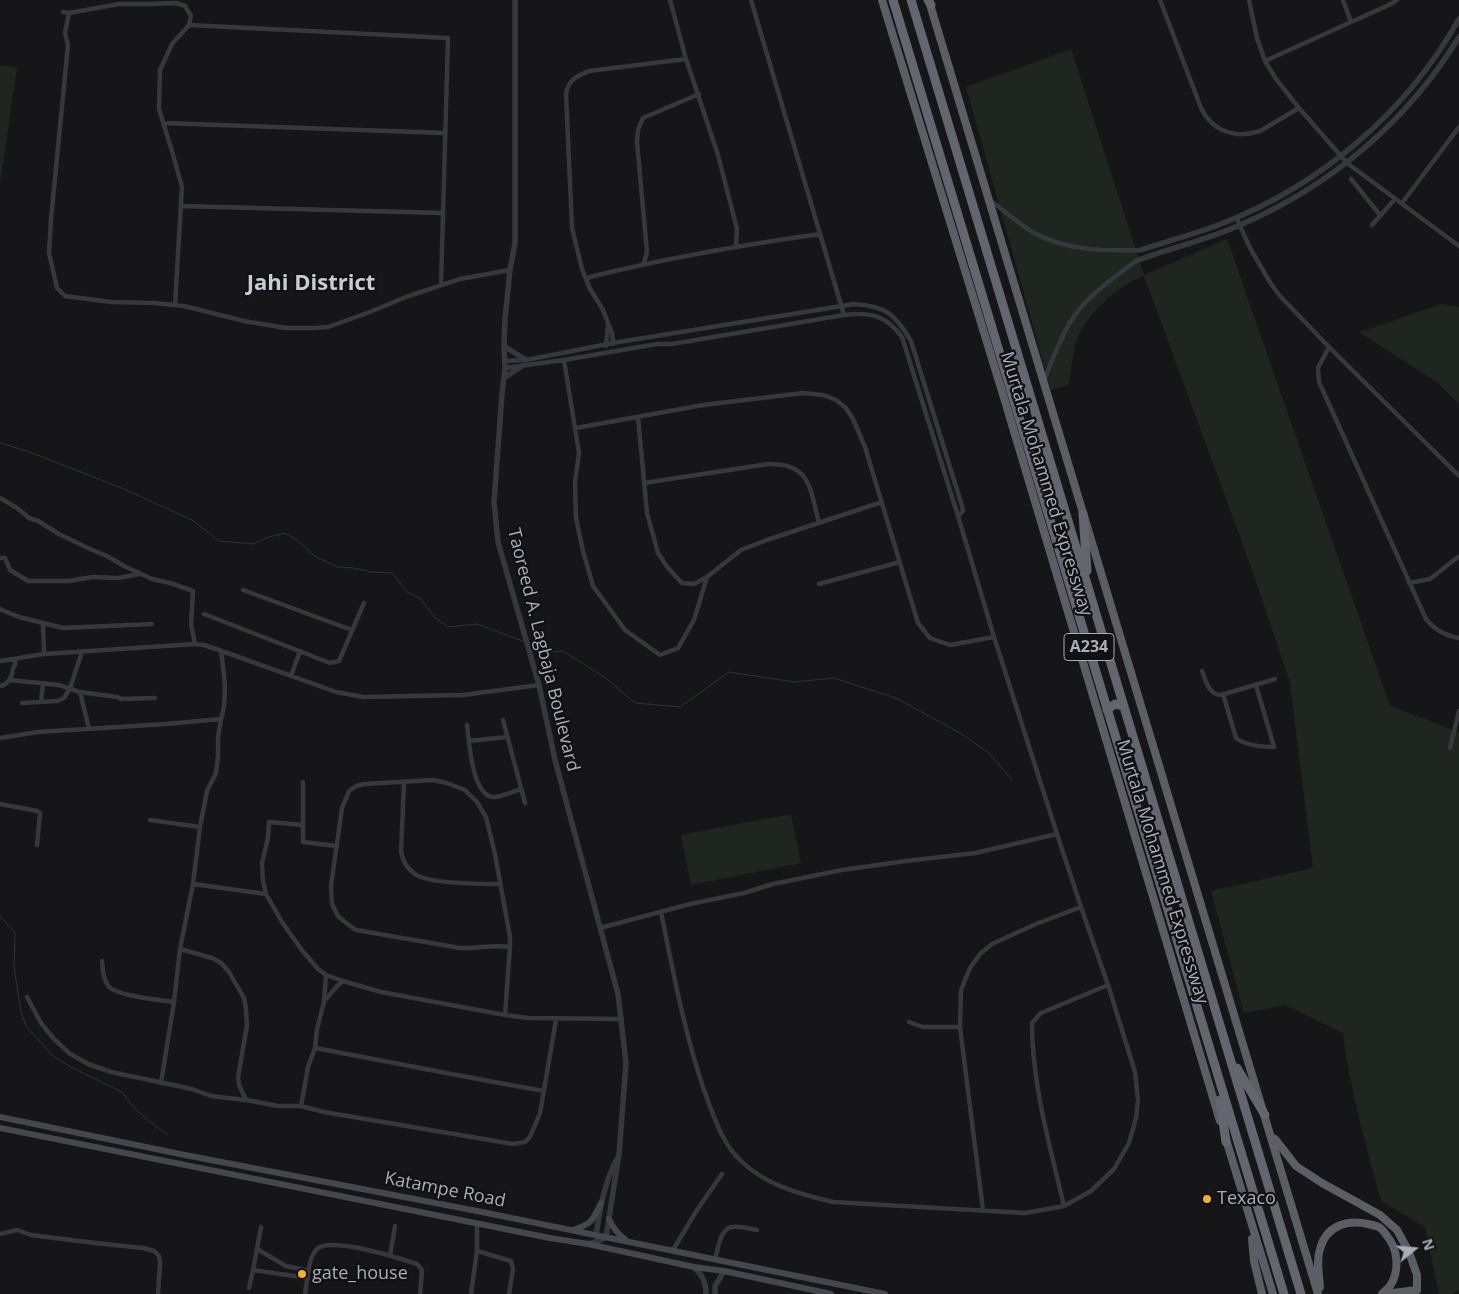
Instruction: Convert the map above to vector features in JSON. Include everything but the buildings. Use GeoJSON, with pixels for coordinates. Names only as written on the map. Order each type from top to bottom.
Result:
{"type":"FeatureCollection","features":[{"type":"Feature","properties":{"kind":"highway","name":"Murtala Mohammed Expressway"},"geometry":{"type":"LineString","coordinates":[[882,0],[1273,1294]]}},
{"type":"Feature","properties":{"kind":"highway","name":"Murtala Mohammed Expressway"},"geometry":{"type":"LineString","coordinates":[[892,0],[1284,1294]]}},
{"type":"Feature","properties":{"kind":"highway","name":"Murtala Mohammed Expressway"},"geometry":{"type":"LineString","coordinates":[[911,0],[1302,1294]]}},
{"type":"Feature","properties":{"kind":"highway","name":"Murtala Mohammed Expressway"},"geometry":{"type":"LineString","coordinates":[[929,2],[1319,1294]]}},
{"type":"Feature","properties":{"kind":"highway"},"geometry":{"type":"LineString","coordinates":[[1083,514],[1088,589]]}},
{"type":"Feature","properties":{"kind":"highway"},"geometry":{"type":"LineString","coordinates":[[1099,681],[1109,686],[1115,684],[1117,680]]}},
{"type":"Feature","properties":{"kind":"highway"},"geometry":{"type":"LineString","coordinates":[[1107,710],[1115,704],[1124,706]]}},
{"type":"Feature","properties":{"kind":"highway"},"geometry":{"type":"LineString","coordinates":[[1229,1055],[1265,1115]]}},
{"type":"Feature","properties":{"kind":"highway"},"geometry":{"type":"LineString","coordinates":[[1215,1067],[1226,1142]]}},
{"type":"Feature","properties":{"kind":"highway"},"geometry":{"type":"LineString","coordinates":[[1270,1132],[1296,1166],[1380,1216],[1397,1230],[1409,1252],[1417,1275],[1415,1292],[1383,1294]]}},
{"type":"Feature","properties":{"kind":"highway"},"geometry":{"type":"LineString","coordinates":[[1250,1222],[1254,1261],[1262,1294]]}},
{"type":"Feature","properties":{"kind":"highway"},"geometry":{"type":"LineString","coordinates":[[1319,1294],[1318,1259],[1320,1247],[1326,1235],[1345,1223],[1356,1222],[1379,1227],[1393,1245],[1397,1256],[1396,1270],[1391,1285],[1383,1294]]}},
{"type":"Feature","properties":{"kind":"main road","name":"Katampe Road"},"geometry":{"type":"LineString","coordinates":[[0,1116],[185,1155],[600,1238],[673,1250],[885,1294]]}},
{"type":"Feature","properties":{"kind":"main road","name":"Katampe Road"},"geometry":{"type":"LineString","coordinates":[[0,1128],[477,1224],[588,1244],[694,1267],[724,1271],[831,1294]]}},
{"type":"Feature","properties":{"kind":"main road"},"geometry":{"type":"LineString","coordinates":[[572,1231],[588,1225],[593,1220],[601,1203]]}},
{"type":"Feature","properties":{"kind":"main road"},"geometry":{"type":"LineString","coordinates":[[609,1219],[619,1235],[629,1242]]}},
{"type":"Feature","properties":{"kind":"street","name":"Taoreed A. Lagbaja Boulevard"},"geometry":{"type":"LineString","coordinates":[[515,0],[514,243],[504,346],[505,364],[494,502],[498,542],[539,685],[555,760],[618,994],[622,1019],[626,1063],[619,1154],[609,1219],[600,1238]]}},
{"type":"Feature","properties":{"kind":"street"},"geometry":{"type":"LineString","coordinates":[[670,0],[686,59],[718,155],[734,214],[737,229],[736,246]]}},
{"type":"Feature","properties":{"kind":"street"},"geometry":{"type":"LineString","coordinates":[[751,0],[844,315]]}},
{"type":"Feature","properties":{"kind":"street"},"geometry":{"type":"LineString","coordinates":[[1160,0],[1201,108],[1216,127],[1222,131],[1238,134],[1254,133],[1299,108]]}},
{"type":"Feature","properties":{"kind":"street"},"geometry":{"type":"LineString","coordinates":[[1249,0],[1257,38],[1265,60],[1276,79],[1299,108],[1347,163],[1459,246]]}},
{"type":"Feature","properties":{"kind":"street"},"geometry":{"type":"LineString","coordinates":[[1343,0],[1351,22]]}},
{"type":"Feature","properties":{"kind":"street"},"geometry":{"type":"LineString","coordinates":[[1265,60],[1397,0]]}},
{"type":"Feature","properties":{"kind":"street"},"geometry":{"type":"LineString","coordinates":[[175,305],[182,187],[158,109],[160,70],[172,44],[189,25],[190,16],[185,6],[176,3],[119,4],[66,12],[68,45],[49,245],[49,254],[57,288],[65,296],[111,302],[184,306],[244,321],[286,328],[316,328],[328,327],[406,297],[460,279],[510,270]]}},
{"type":"Feature","properties":{"kind":"street"},"geometry":{"type":"LineString","coordinates":[[990,200],[1034,232],[1064,245],[1086,250],[1141,250],[1236,218],[1286,193],[1341,157],[1388,114],[1420,78],[1439,53],[1459,19]]}},
{"type":"Feature","properties":{"kind":"street"},"geometry":{"type":"LineString","coordinates":[[189,25],[448,38],[441,285]]}},
{"type":"Feature","properties":{"kind":"street"},"geometry":{"type":"LineString","coordinates":[[1043,382],[1062,338],[1078,312],[1101,288],[1136,261],[1208,238],[1240,226],[1276,209],[1304,193],[1347,163],[1390,125],[1418,95],[1438,70],[1459,37]]}},
{"type":"Feature","properties":{"kind":"street"},"geometry":{"type":"LineString","coordinates":[[615,351],[612,333],[603,310],[582,269],[572,228],[566,92],[569,83],[575,77],[589,72],[686,59]]}},
{"type":"Feature","properties":{"kind":"street","name":"Taoreed A. Lagbaja Boulevard"},"geometry":{"type":"LineString","coordinates":[[515,92],[515,146]]}},
{"type":"Feature","properties":{"kind":"street"},"geometry":{"type":"LineString","coordinates":[[644,263],[647,252],[636,142],[638,130],[643,118],[699,94]]}},
{"type":"Feature","properties":{"kind":"street"},"geometry":{"type":"LineString","coordinates":[[163,122],[445,134]]}},
{"type":"Feature","properties":{"kind":"street"},"geometry":{"type":"LineString","coordinates":[[1402,203],[1459,127]]}},
{"type":"Feature","properties":{"kind":"street"},"geometry":{"type":"LineString","coordinates":[[1351,178],[1380,215]]}},
{"type":"Feature","properties":{"kind":"street"},"geometry":{"type":"LineString","coordinates":[[1372,225],[1395,199]]}},
{"type":"Feature","properties":{"kind":"street"},"geometry":{"type":"LineString","coordinates":[[181,206],[443,212]]}},
{"type":"Feature","properties":{"kind":"street"},"geometry":{"type":"LineString","coordinates":[[1236,218],[1254,255],[1276,290],[1329,347],[1459,476]]}},
{"type":"Feature","properties":{"kind":"street"},"geometry":{"type":"LineString","coordinates":[[587,280],[590,277],[644,263],[736,246],[820,234]]}},
{"type":"Feature","properties":{"kind":"street"},"geometry":{"type":"LineString","coordinates":[[505,364],[613,343],[854,304],[869,304],[882,308],[900,323],[911,341],[962,506],[963,511],[958,516]]}},
{"type":"Feature","properties":{"kind":"street"},"geometry":{"type":"LineString","coordinates":[[505,364],[522,366],[564,360],[859,313],[875,315],[891,325],[902,337],[994,637],[1135,1072],[1138,1100],[1136,1118],[1129,1143],[1114,1168],[1091,1191],[1064,1206],[1025,1213],[833,1202],[803,1195],[779,1186],[758,1175],[740,1161],[729,1148],[716,1124],[702,1086],[684,1021],[661,912]]}},
{"type":"Feature","properties":{"kind":"street"},"geometry":{"type":"LineString","coordinates":[[608,323],[606,345],[608,352]]}},
{"type":"Feature","properties":{"kind":"street"},"geometry":{"type":"LineString","coordinates":[[504,346],[526,360]]}},
{"type":"Feature","properties":{"kind":"street"},"geometry":{"type":"LineString","coordinates":[[1329,347],[1318,368],[1318,382],[1426,618],[1437,631],[1459,638]]}},
{"type":"Feature","properties":{"kind":"street"},"geometry":{"type":"LineString","coordinates":[[564,360],[579,453],[575,482],[576,518],[593,586],[626,630],[660,656],[678,648],[694,620],[707,577]]}},
{"type":"Feature","properties":{"kind":"street"},"geometry":{"type":"LineString","coordinates":[[504,378],[522,366]]}},
{"type":"Feature","properties":{"kind":"street"},"geometry":{"type":"LineString","coordinates":[[576,428],[703,405],[803,393],[823,395],[836,400],[846,408],[853,419],[865,447],[918,623],[930,638],[950,645],[994,637]]}},
{"type":"Feature","properties":{"kind":"street"},"geometry":{"type":"LineString","coordinates":[[638,417],[647,513],[658,553],[668,568],[682,583],[694,584],[707,577],[741,550],[882,502]]}},
{"type":"Feature","properties":{"kind":"street"},"geometry":{"type":"LineString","coordinates":[[644,483],[768,464],[781,464],[796,469],[804,476],[809,486],[820,523]]}},
{"type":"Feature","properties":{"kind":"street"},"geometry":{"type":"LineString","coordinates":[[0,498],[29,518],[38,521],[90,550],[107,556],[152,579],[192,591],[191,624],[195,644]]}},
{"type":"Feature","properties":{"kind":"street"},"geometry":{"type":"LineString","coordinates":[[1409,583],[1430,579],[1458,557]]}},
{"type":"Feature","properties":{"kind":"street"},"geometry":{"type":"LineString","coordinates":[[0,558],[6,558],[10,570],[28,581],[69,581],[92,577],[118,578],[141,574]]}},
{"type":"Feature","properties":{"kind":"street"},"geometry":{"type":"LineString","coordinates":[[819,584],[900,562]]}},
{"type":"Feature","properties":{"kind":"street"},"geometry":{"type":"LineString","coordinates":[[243,590],[352,630]]}},
{"type":"Feature","properties":{"kind":"street"},"geometry":{"type":"LineString","coordinates":[[204,614],[330,663],[339,661],[364,603]]}},
{"type":"Feature","properties":{"kind":"street"},"geometry":{"type":"LineString","coordinates":[[0,609],[19,617],[62,628],[152,624]]}},
{"type":"Feature","properties":{"kind":"street"},"geometry":{"type":"LineString","coordinates":[[43,624],[44,654]]}},
{"type":"Feature","properties":{"kind":"street"},"geometry":{"type":"LineString","coordinates":[[0,661],[44,654],[195,644],[204,645],[336,692],[363,697],[463,695],[539,685]]}},
{"type":"Feature","properties":{"kind":"street"},"geometry":{"type":"LineString","coordinates":[[161,1083],[180,950],[193,884],[200,827],[207,791],[216,773],[218,738],[224,711],[225,689],[221,651]]}},
{"type":"Feature","properties":{"kind":"street"},"geometry":{"type":"LineString","coordinates":[[22,703],[57,701],[64,698],[70,688],[82,652]]}},
{"type":"Feature","properties":{"kind":"street"},"geometry":{"type":"LineString","coordinates":[[291,676],[300,652]]}},
{"type":"Feature","properties":{"kind":"street"},"geometry":{"type":"LineString","coordinates":[[0,685],[6,684],[10,680],[16,659]]}},
{"type":"Feature","properties":{"kind":"street"},"geometry":{"type":"LineString","coordinates":[[1202,671],[1211,692],[1216,695],[1276,679]]}},
{"type":"Feature","properties":{"kind":"street"},"geometry":{"type":"LineString","coordinates":[[10,680],[59,685],[80,692],[121,699],[155,698]]}},
{"type":"Feature","properties":{"kind":"street"},"geometry":{"type":"LineString","coordinates":[[41,701],[42,684]]}},
{"type":"Feature","properties":{"kind":"street"},"geometry":{"type":"LineString","coordinates":[[1223,694],[1236,738],[1260,747],[1274,747],[1256,685]]}},
{"type":"Feature","properties":{"kind":"street"},"geometry":{"type":"LineString","coordinates":[[80,692],[89,728]]}},
{"type":"Feature","properties":{"kind":"street"},"geometry":{"type":"LineString","coordinates":[[1450,748],[1459,711]]}},
{"type":"Feature","properties":{"kind":"street"},"geometry":{"type":"LineString","coordinates":[[0,738],[38,732],[221,719]]}},
{"type":"Feature","properties":{"kind":"street"},"geometry":{"type":"LineString","coordinates":[[502,720],[525,803]]}},
{"type":"Feature","properties":{"kind":"street"},"geometry":{"type":"LineString","coordinates":[[467,724],[474,775],[482,790],[488,796],[494,798],[521,789]]}},
{"type":"Feature","properties":{"kind":"street"},"geometry":{"type":"LineString","coordinates":[[469,741],[507,737]]}},
{"type":"Feature","properties":{"kind":"street"},"geometry":{"type":"LineString","coordinates":[[505,1015],[510,947],[510,937],[501,884],[486,817],[477,802],[466,790],[433,780],[364,784],[356,786],[350,791],[342,808],[331,886],[332,904],[338,916],[356,930],[460,948],[472,949],[492,945],[510,947]]}},
{"type":"Feature","properties":{"kind":"street"},"geometry":{"type":"LineString","coordinates":[[304,782],[303,842],[337,846]]}},
{"type":"Feature","properties":{"kind":"street"},"geometry":{"type":"LineString","coordinates":[[404,782],[401,852],[402,859],[407,867],[416,875],[426,879],[478,884],[501,884]]}},
{"type":"Feature","properties":{"kind":"street"},"geometry":{"type":"LineString","coordinates":[[477,802],[482,790]]}},
{"type":"Feature","properties":{"kind":"street"},"geometry":{"type":"LineString","coordinates":[[0,804],[40,813],[37,845]]}},
{"type":"Feature","properties":{"kind":"street"},"geometry":{"type":"LineString","coordinates":[[150,820],[200,827]]}},
{"type":"Feature","properties":{"kind":"street"},"geometry":{"type":"LineString","coordinates":[[303,825],[269,822],[268,838],[262,863],[263,881],[266,894],[282,922],[301,949],[318,969],[326,975],[381,992],[505,1015],[556,1020],[622,1019]]}},
{"type":"Feature","properties":{"kind":"street"},"geometry":{"type":"LineString","coordinates":[[600,928],[744,893],[773,884],[842,870],[975,854],[1057,834]]}},
{"type":"Feature","properties":{"kind":"street"},"geometry":{"type":"LineString","coordinates":[[193,884],[266,894]]}},
{"type":"Feature","properties":{"kind":"street"},"geometry":{"type":"LineString","coordinates":[[983,1210],[960,1027],[961,990],[970,968],[980,954],[992,944],[1036,924],[1081,907]]}},
{"type":"Feature","properties":{"kind":"street"},"geometry":{"type":"LineString","coordinates":[[180,950],[212,958],[221,963],[229,972],[244,998],[246,1025],[238,1077],[239,1085],[246,1100]]}},
{"type":"Feature","properties":{"kind":"street"},"geometry":{"type":"LineString","coordinates":[[102,961],[103,975],[110,987],[119,993],[174,1002]]}},
{"type":"Feature","properties":{"kind":"street"},"geometry":{"type":"LineString","coordinates":[[301,1106],[324,1002],[326,975]]}},
{"type":"Feature","properties":{"kind":"street"},"geometry":{"type":"LineString","coordinates":[[324,1002],[329,993],[343,981]]}},
{"type":"Feature","properties":{"kind":"street"},"geometry":{"type":"LineString","coordinates":[[1064,1206],[1036,1080],[1032,1023],[1041,1013],[1108,985]]}},
{"type":"Feature","properties":{"kind":"street"},"geometry":{"type":"LineString","coordinates":[[27,997],[41,1023],[69,1053],[88,1064],[111,1072],[192,1089],[211,1096],[278,1106],[301,1106],[513,1144],[525,1142],[533,1132],[540,1113],[556,1020]]}},
{"type":"Feature","properties":{"kind":"street"},"geometry":{"type":"LineString","coordinates":[[909,1022],[923,1027],[960,1027]]}},
{"type":"Feature","properties":{"kind":"street"},"geometry":{"type":"LineString","coordinates":[[315,1048],[544,1092]]}},
{"type":"Feature","properties":{"kind":"street","name":"Taoreed A. Lagbaja Boulevard"},"geometry":{"type":"LineString","coordinates":[[600,1238],[601,1203],[610,1172],[619,1154]]}},
{"type":"Feature","properties":{"kind":"street"},"geometry":{"type":"LineString","coordinates":[[673,1250],[697,1210],[722,1174]]}},
{"type":"Feature","properties":{"kind":"street"},"geometry":{"type":"LineString","coordinates":[[471,1294],[477,1251],[477,1224]]}},
{"type":"Feature","properties":{"kind":"street"},"geometry":{"type":"LineString","coordinates":[[390,1256],[395,1226]]}},
{"type":"Feature","properties":{"kind":"street"},"geometry":{"type":"LineString","coordinates":[[716,1259],[726,1230],[733,1226],[757,1230]]}},
{"type":"Feature","properties":{"kind":"street"},"geometry":{"type":"LineString","coordinates":[[249,1288],[261,1227]]}},
{"type":"Feature","properties":{"kind":"street"},"geometry":{"type":"LineString","coordinates":[[0,1234],[18,1230],[31,1235],[154,1250],[159,1256],[160,1263],[158,1294]]}},
{"type":"Feature","properties":{"kind":"street"},"geometry":{"type":"LineString","coordinates":[[588,1244],[600,1238],[606,1248]]}},
{"type":"Feature","properties":{"kind":"street"},"geometry":{"type":"LineString","coordinates":[[305,1294],[312,1254],[322,1246],[339,1246],[390,1256],[418,1264],[422,1270],[420,1294]]}},
{"type":"Feature","properties":{"kind":"street"},"geometry":{"type":"LineString","coordinates":[[257,1249],[286,1266],[309,1271]]}},
{"type":"Feature","properties":{"kind":"street"},"geometry":{"type":"LineString","coordinates":[[477,1251],[511,1261],[513,1269],[509,1294]]}},
{"type":"Feature","properties":{"kind":"street"},"geometry":{"type":"LineString","coordinates":[[284,1274],[286,1266]]}},
{"type":"Feature","properties":{"kind":"street"},"geometry":{"type":"LineString","coordinates":[[694,1267],[702,1277],[706,1287],[706,1294]]}},
{"type":"Feature","properties":{"kind":"street"},"geometry":{"type":"LineString","coordinates":[[253,1270],[308,1278]]}},
{"type":"Feature","properties":{"kind":"street"},"geometry":{"type":"LineString","coordinates":[[715,1294],[715,1286],[724,1271]]}},
{"type":"Feature","properties":{"kind":"shaded area"},"geometry":{"type":"Polygon","coordinates":[[[1071,49],[1144,275],[1227,239],[1390,706],[1459,732],[1459,1291],[1439,1294],[1425,1227],[1381,1201],[1354,1096],[1343,1033],[1285,1005],[1244,1013],[1211,891],[1313,868],[1290,683],[1250,564],[1144,276],[1134,280],[1113,294],[1095,312],[1080,332],[1076,342],[1069,385],[1051,390],[966,87],[1071,49]]]}},
{"type":"Feature","properties":{"kind":"shaded area"},"geometry":{"type":"Polygon","coordinates":[[[0,65],[17,68],[0,184],[0,65]]]}},
{"type":"Feature","properties":{"kind":"shaded area"},"geometry":{"type":"Polygon","coordinates":[[[1442,304],[1459,307],[1459,404],[1438,383],[1359,332],[1442,304]]]}},
{"type":"Feature","properties":{"kind":"shaded area"},"geometry":{"type":"Polygon","coordinates":[[[791,814],[801,863],[691,885],[681,835],[791,814]]]}},
{"type":"Feature","properties":{"kind":"waterway"},"geometry":{"type":"LineString","coordinates":[[0,443],[27,451],[124,489],[192,520],[219,541],[253,544],[284,533],[296,539],[316,557],[338,567],[392,573],[407,592],[420,598],[434,617],[448,627],[477,624],[525,642]]}},
{"type":"Feature","properties":{"kind":"waterway"},"geometry":{"type":"LineString","coordinates":[[531,644],[551,652],[562,651],[607,679],[635,703],[680,707],[729,672],[794,682],[834,678],[896,698],[960,733],[988,752],[1013,781]]}},
{"type":"Feature","properties":{"kind":"waterway"},"geometry":{"type":"LineString","coordinates":[[0,916],[15,933],[14,968],[21,1012],[26,1026],[54,1057],[122,1092],[135,1109],[168,1135]]}},
{"type":"Feature","properties":{"kind":"place","name":"Texaco"},"geometry":{"type":"Point","coordinates":[1207,1199]}},
{"type":"Feature","properties":{"kind":"place","name":"gate_house"},"geometry":{"type":"Point","coordinates":[302,1274]}},
{"type":"Feature","properties":{"kind":"district","name":"Jahi District"},"geometry":{"type":"Point","coordinates":[311,284]}}]}
